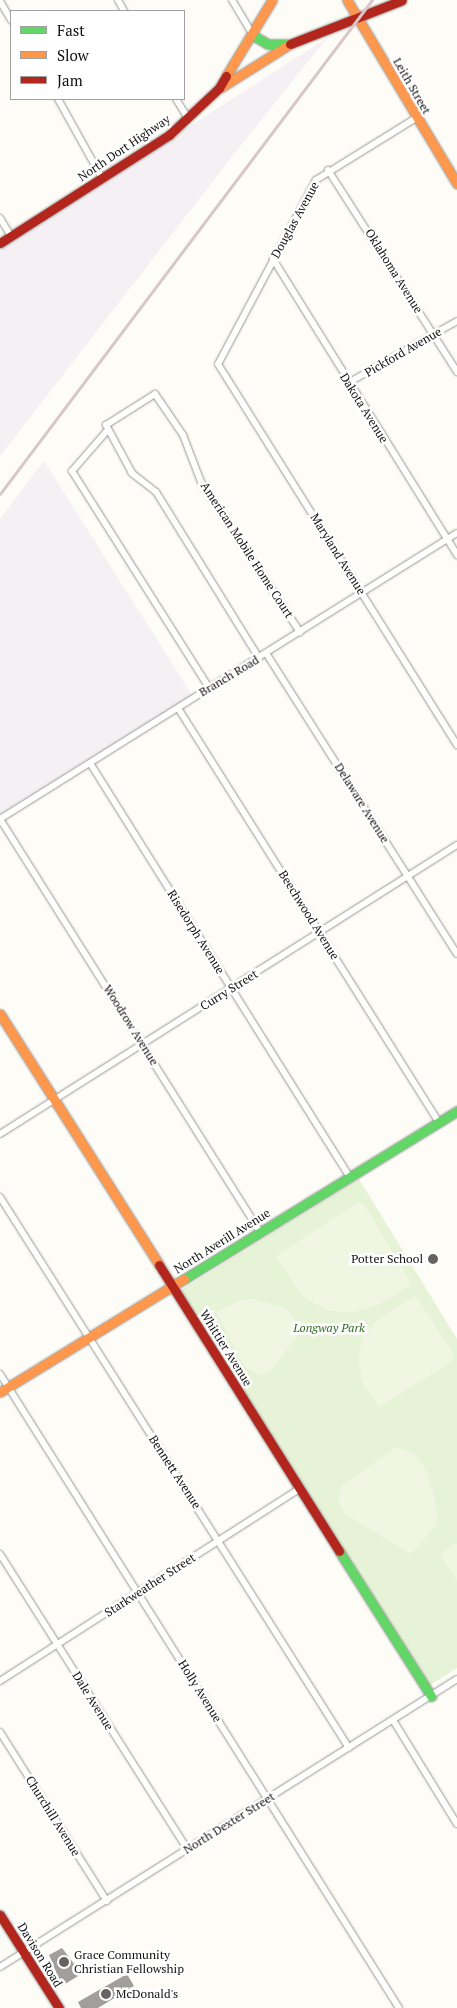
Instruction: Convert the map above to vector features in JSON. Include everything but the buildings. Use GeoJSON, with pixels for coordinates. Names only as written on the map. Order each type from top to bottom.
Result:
{"type":"FeatureCollection","features":[{"type":"Feature","properties":{"kind":"street"},"geometry":{"type":"LineString","coordinates":[[232,0],[254,36],[268,44],[290,44]]}},
{"type":"Feature","properties":{"kind":"street","name":"North Dort Highway"},"geometry":{"type":"LineString","coordinates":[[0,243],[169,135],[219,88],[254,36],[272,0]]}},
{"type":"Feature","properties":{"kind":"street","name":"Leith Street"},"geometry":{"type":"LineString","coordinates":[[347,0],[457,184]]}},
{"type":"Feature","properties":{"kind":"street"},"geometry":{"type":"LineString","coordinates":[[219,88],[246,75],[290,44],[358,19],[402,0]]}},
{"type":"Feature","properties":{"kind":"street"},"geometry":{"type":"LineString","coordinates":[[0,1],[10,18]]}},
{"type":"Feature","properties":{"kind":"street"},"geometry":{"type":"LineString","coordinates":[[59,100],[102,178]]}},
{"type":"Feature","properties":{"kind":"street"},"geometry":{"type":"LineString","coordinates":[[177,100],[188,118]]}},
{"type":"Feature","properties":{"kind":"street","name":"Douglas Avenue"},"geometry":{"type":"LineString","coordinates":[[218,364],[316,180],[328,170],[416,118]]}},
{"type":"Feature","properties":{"kind":"street","name":"Oklahoma Avenue"},"geometry":{"type":"LineString","coordinates":[[328,170],[457,372]]}},
{"type":"Feature","properties":{"kind":"street"},"geometry":{"type":"LineString","coordinates":[[0,218],[11,236]]}},
{"type":"Feature","properties":{"kind":"street","name":"Dakota Avenue"},"geometry":{"type":"LineString","coordinates":[[273,259],[348,383],[457,555]]}},
{"type":"Feature","properties":{"kind":"street","name":"Pickford Avenue"},"geometry":{"type":"LineString","coordinates":[[348,383],[457,321]]}},
{"type":"Feature","properties":{"kind":"street","name":"Maryland Avenue"},"geometry":{"type":"LineString","coordinates":[[218,364],[363,592],[457,745]]}},
{"type":"Feature","properties":{"kind":"street","name":"American Mobile Home Court"},"geometry":{"type":"LineString","coordinates":[[209,688],[72,471],[106,432],[106,425],[155,394],[183,435],[201,482],[300,632]]}},
{"type":"Feature","properties":{"kind":"street"},"geometry":{"type":"LineString","coordinates":[[106,432],[132,473],[156,492],[259,658]]}},
{"type":"Feature","properties":{"kind":"street","name":"Branch Road"},"geometry":{"type":"LineString","coordinates":[[0,819],[457,533]]}},
{"type":"Feature","properties":{"kind":"street","name":"Delaware Avenue"},"geometry":{"type":"LineString","coordinates":[[266,653],[457,954]]}},
{"type":"Feature","properties":{"kind":"street","name":"Beechwood Avenue"},"geometry":{"type":"LineString","coordinates":[[178,708],[439,1122]]}},
{"type":"Feature","properties":{"kind":"street","name":"Risedorph Avenue"},"geometry":{"type":"LineString","coordinates":[[90,763],[350,1177]]}},
{"type":"Feature","properties":{"kind":"street","name":"Woodrow Avenue"},"geometry":{"type":"LineString","coordinates":[[0,819],[143,1043],[260,1232]]}},
{"type":"Feature","properties":{"kind":"street","name":"Curry Street"},"geometry":{"type":"LineString","coordinates":[[0,1134],[457,845]]}},
{"type":"Feature","properties":{"kind":"street","name":"Whittier Avenue"},"geometry":{"type":"LineString","coordinates":[[0,1014],[431,1696]]}},
{"type":"Feature","properties":{"kind":"street","name":"North Averill Avenue"},"geometry":{"type":"LineString","coordinates":[[4,1390],[457,1111]]}},
{"type":"Feature","properties":{"kind":"street","name":"Bennett Avenue"},"geometry":{"type":"LineString","coordinates":[[0,1197],[349,1748]]}},
{"type":"Feature","properties":{"kind":"street","name":"Holly Avenue"},"geometry":{"type":"LineString","coordinates":[[0,1374],[4,1390],[138,1592],[399,2008]]}},
{"type":"Feature","properties":{"kind":"street","name":"Starkweather Street"},"geometry":{"type":"LineString","coordinates":[[0,1681],[299,1489]]}},
{"type":"Feature","properties":{"kind":"street","name":"Dale Avenue"},"geometry":{"type":"LineString","coordinates":[[0,1554],[187,1849]]}},
{"type":"Feature","properties":{"kind":"street","name":"North Dexter Street"},"geometry":{"type":"LineString","coordinates":[[0,1967],[457,1679]]}},
{"type":"Feature","properties":{"kind":"street"},"geometry":{"type":"LineString","coordinates":[[393,1720],[457,1824]]}},
{"type":"Feature","properties":{"kind":"street","name":"Churchill Avenue"},"geometry":{"type":"LineString","coordinates":[[0,1732],[107,1900]]}},
{"type":"Feature","properties":{"kind":"street","name":"Davison Road"},"geometry":{"type":"LineString","coordinates":[[0,1915],[59,2008]]}},
{"type":"Feature","properties":{"kind":"shaded area"},"geometry":{"type":"Polygon","coordinates":[[[327,38],[231,158],[0,456],[0,248],[327,38]]]}},
{"type":"Feature","properties":{"kind":"shaded area"},"geometry":{"type":"Polygon","coordinates":[[[44,461],[192,695],[0,814],[0,519],[44,461]]]}},
{"type":"Feature","properties":{"kind":"green space","name":"Longway Park"},"geometry":{"type":"Polygon","coordinates":[[[359,1179],[457,1339],[457,1668],[430,1685],[181,1290],[359,1179]]]}},
{"type":"Feature","properties":{"kind":"green space"},"geometry":{"type":"Polygon","coordinates":[[[358,1202],[364,1204],[412,1284],[378,1305],[353,1313],[327,1310],[302,1296],[276,1256],[358,1202]]]}},
{"type":"Feature","properties":{"kind":"green space"},"geometry":{"type":"Polygon","coordinates":[[[416,1296],[453,1353],[452,1361],[380,1407],[363,1384],[358,1362],[362,1337],[377,1320],[416,1296]]]}},
{"type":"Feature","properties":{"kind":"green space"},"geometry":{"type":"Polygon","coordinates":[[[253,1299],[286,1308],[302,1329],[270,1372],[259,1375],[244,1366],[216,1312],[239,1301],[253,1299]]]}},
{"type":"Feature","properties":{"kind":"green space"},"geometry":{"type":"Polygon","coordinates":[[[397,1447],[415,1454],[427,1472],[435,1498],[437,1525],[411,1554],[345,1514],[338,1500],[342,1485],[397,1447]]]}},
{"type":"Feature","properties":{"kind":"green space"},"geometry":{"type":"Polygon","coordinates":[[[457,1543],[457,1581],[440,1554],[457,1543]]]}},
{"type":"Feature","properties":{"kind":"railway"},"geometry":{"type":"LineString","coordinates":[[0,494],[372,0]]}},
{"type":"Feature","properties":{"kind":"traffic: fast"},"geometry":{"type":"LineString","coordinates":[[254,36],[268,44],[290,44]]}},
{"type":"Feature","properties":{"kind":"traffic: fast"},"geometry":{"type":"LineString","coordinates":[[184,1279],[457,1111]]}},
{"type":"Feature","properties":{"kind":"traffic: fast"},"geometry":{"type":"LineString","coordinates":[[339,1551],[431,1696]]}},
{"type":"Feature","properties":{"kind":"traffic: slow"},"geometry":{"type":"LineString","coordinates":[[226,76],[272,0]]}},
{"type":"Feature","properties":{"kind":"traffic: slow"},"geometry":{"type":"LineString","coordinates":[[347,0],[457,184]]}},
{"type":"Feature","properties":{"kind":"traffic: slow"},"geometry":{"type":"LineString","coordinates":[[220,88],[290,44]]}},
{"type":"Feature","properties":{"kind":"traffic: slow"},"geometry":{"type":"LineString","coordinates":[[0,1014],[159,1265]]}},
{"type":"Feature","properties":{"kind":"traffic: slow"},"geometry":{"type":"LineString","coordinates":[[0,1392],[184,1279]]}},
{"type":"Feature","properties":{"kind":"traffic: jam"},"geometry":{"type":"LineString","coordinates":[[290,44],[402,0]]}},
{"type":"Feature","properties":{"kind":"traffic: jam"},"geometry":{"type":"LineString","coordinates":[[0,243],[169,135],[219,88],[226,76]]}},
{"type":"Feature","properties":{"kind":"traffic: jam"},"geometry":{"type":"LineString","coordinates":[[159,1265],[339,1551]]}},
{"type":"Feature","properties":{"kind":"traffic: jam"},"geometry":{"type":"LineString","coordinates":[[0,1915],[59,2008]]}},
{"type":"Feature","properties":{"kind":"place","name":"Potter School"},"geometry":{"type":"Point","coordinates":[433,1259]}},
{"type":"Feature","properties":{"kind":"place","name":"Grace Community Christian Fellowship"},"geometry":{"type":"Point","coordinates":[64,1962]}},
{"type":"Feature","properties":{"kind":"place","name":"McDonald's"},"geometry":{"type":"Point","coordinates":[106,1994]}}]}
